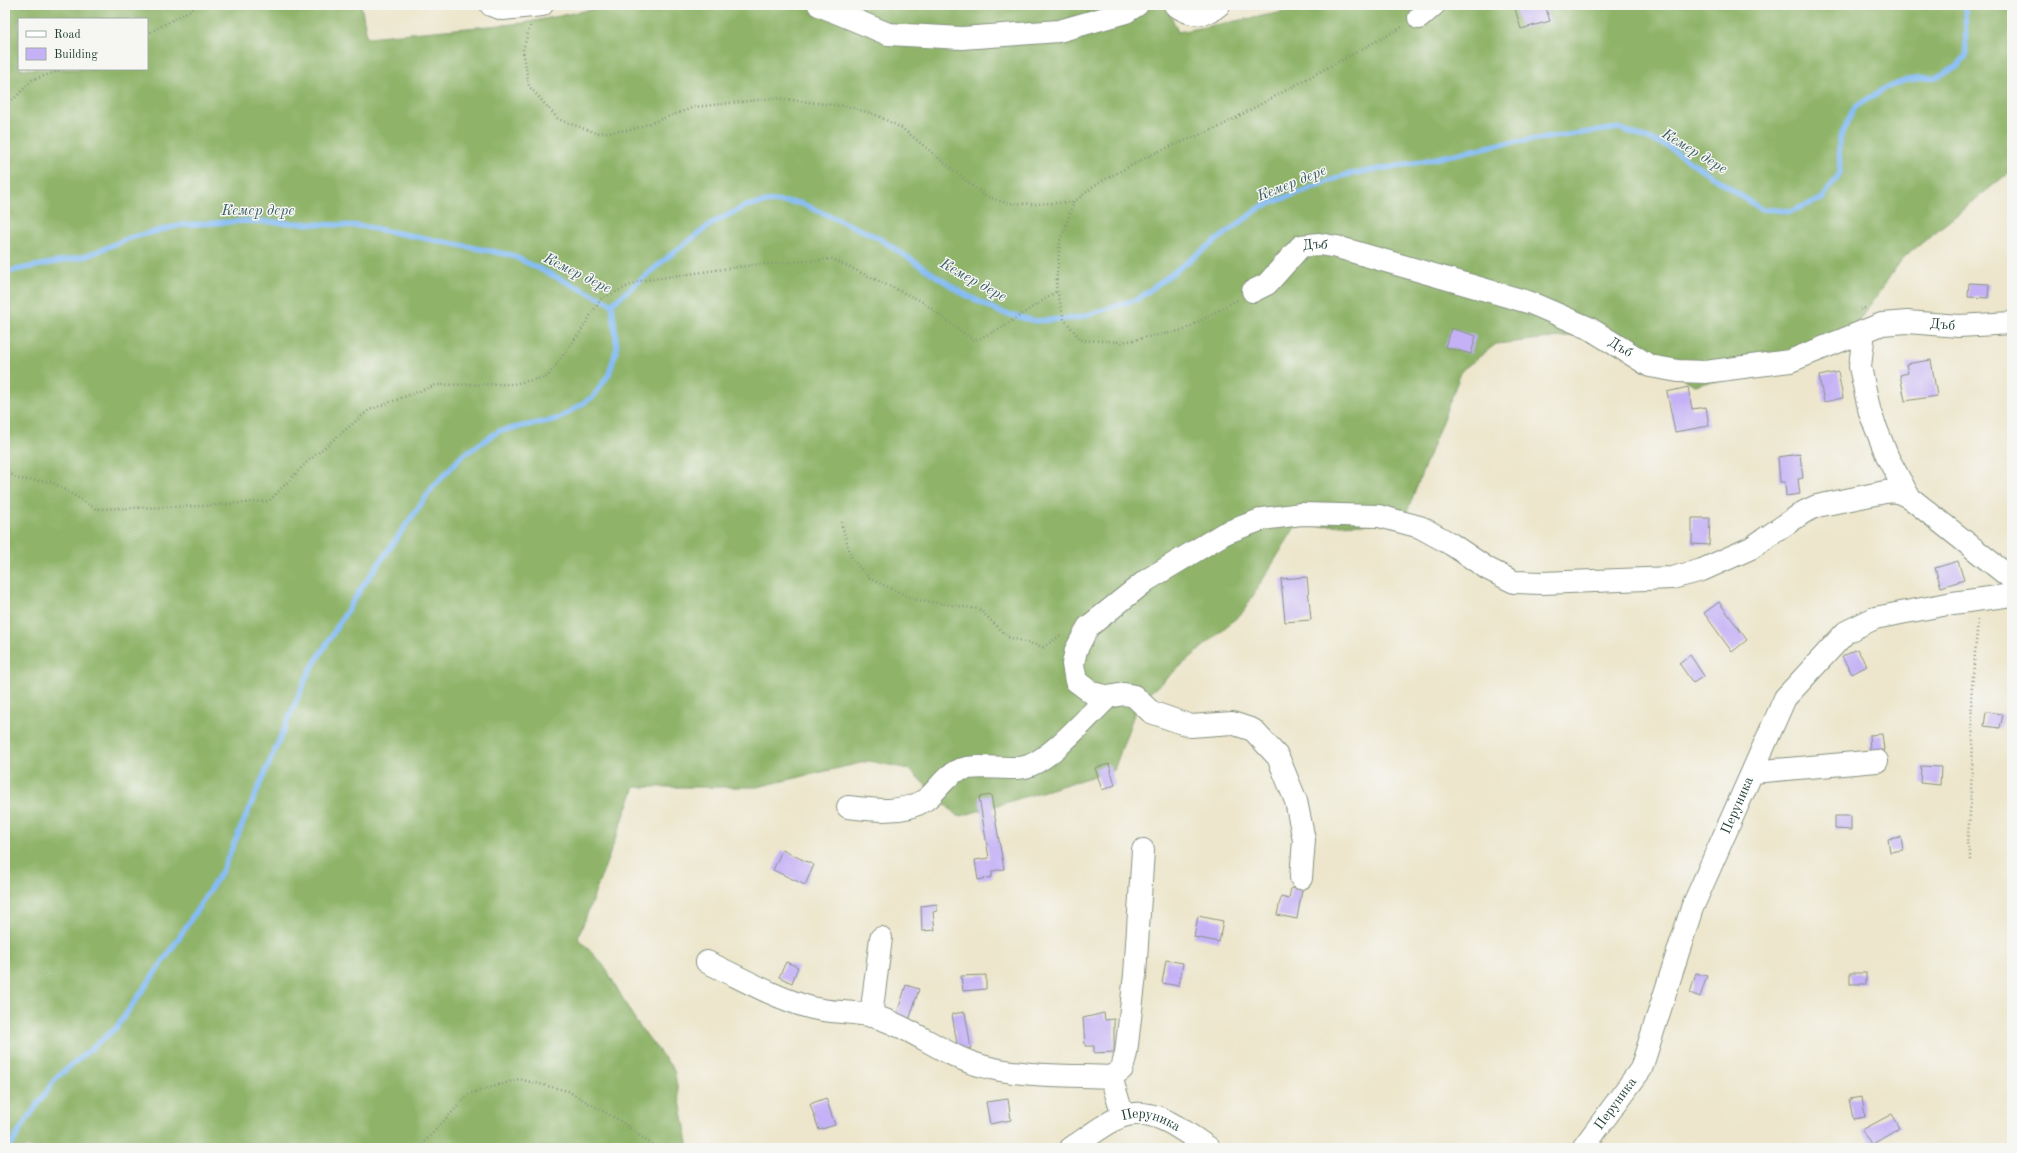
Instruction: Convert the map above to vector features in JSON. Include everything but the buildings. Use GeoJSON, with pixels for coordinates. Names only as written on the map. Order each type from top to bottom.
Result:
{"type":"FeatureCollection","features":[{"type":"Feature","properties":{"kind":"street"},"geometry":{"type":"LineString","coordinates":[[491,5],[503,9],[538,6]]}},
{"type":"Feature","properties":{"kind":"street"},"geometry":{"type":"LineString","coordinates":[[819,5],[888,34],[962,38],[1059,31],[1126,12],[1137,5]]}},
{"type":"Feature","properties":{"kind":"street"},"geometry":{"type":"LineString","coordinates":[[1175,5],[1191,13],[1208,14],[1219,5]]}},
{"type":"Feature","properties":{"kind":"street","name":"Дъб"},"geometry":{"type":"LineString","coordinates":[[1253,290],[1267,284],[1301,246],[1319,244],[1337,247],[1531,303],[1590,328],[1650,366],[1678,371],[1705,372],[1790,361],[1882,324],[1907,322],[1959,326],[2012,323]]}},
{"type":"Feature","properties":{"kind":"street"},"geometry":{"type":"LineString","coordinates":[[1864,331],[1860,367],[1870,413],[1888,458],[1909,497]]}},
{"type":"Feature","properties":{"kind":"street"},"geometry":{"type":"LineString","coordinates":[[1301,878],[1304,840],[1296,801],[1278,758],[1253,730],[1232,723],[1191,726],[1151,712],[1134,696],[1124,694],[1108,697],[1092,693],[1076,681],[1073,664],[1076,650],[1088,627],[1147,580],[1225,533],[1263,519],[1301,514],[1379,516],[1420,527],[1450,544],[1488,569],[1514,582],[1542,584],[1672,578],[1702,570],[1751,548],[1804,512],[1817,506],[1896,491],[1909,497],[2012,579]]}},
{"type":"Feature","properties":{"kind":"street","name":"Перуника"},"geometry":{"type":"LineString","coordinates":[[1583,1148],[1641,1069],[1692,908],[1785,698],[1846,632],[1875,618],[2012,595]]}},
{"type":"Feature","properties":{"kind":"street"},"geometry":{"type":"LineString","coordinates":[[848,807],[872,810],[905,807],[925,800],[958,770],[978,766],[997,769],[1026,766],[1045,758],[1108,697]]}},
{"type":"Feature","properties":{"kind":"street"},"geometry":{"type":"LineString","coordinates":[[1753,772],[1877,762]]}},
{"type":"Feature","properties":{"kind":"street"},"geometry":{"type":"LineString","coordinates":[[707,962],[779,997],[813,1008],[871,1016],[896,1024],[945,1052],[981,1066],[1018,1072],[1111,1077],[1122,1069],[1126,1054],[1135,975],[1143,850]]}},
{"type":"Feature","properties":{"kind":"street"},"geometry":{"type":"LineString","coordinates":[[871,1016],[881,938]]}},
{"type":"Feature","properties":{"kind":"street"},"geometry":{"type":"LineString","coordinates":[[1111,1077],[1123,1116]]}},
{"type":"Feature","properties":{"kind":"street","name":"Перуника"},"geometry":{"type":"LineString","coordinates":[[1072,1148],[1123,1116],[1141,1114],[1162,1117],[1209,1148]]}},
{"type":"Feature","properties":{"kind":"path"},"geometry":{"type":"LineString","coordinates":[[148,33],[200,5]]}},
{"type":"Feature","properties":{"kind":"path"},"geometry":{"type":"LineString","coordinates":[[538,6],[523,50],[529,86],[558,119],[596,133],[631,130],[695,106],[776,98],[850,107],[876,115],[902,128],[985,196],[1006,203],[1034,204],[1074,202]]}},
{"type":"Feature","properties":{"kind":"path"},"geometry":{"type":"LineString","coordinates":[[1253,290],[1184,330],[1122,342],[1081,340],[1064,319],[1056,286],[1060,241],[1074,202],[1098,183],[1158,152],[1219,127],[1426,12]]}},
{"type":"Feature","properties":{"kind":"path"},"geometry":{"type":"LineString","coordinates":[[5,104],[14,99],[32,80],[61,70]]}},
{"type":"Feature","properties":{"kind":"path"},"geometry":{"type":"LineString","coordinates":[[5,470],[18,479],[52,482],[96,509],[201,506],[269,502],[306,462],[369,410],[436,385],[513,384],[547,377],[580,332],[601,299],[639,281],[752,265],[832,259],[921,301],[974,341],[1001,328],[1057,291]]}},
{"type":"Feature","properties":{"kind":"path"},"geometry":{"type":"LineString","coordinates":[[841,522],[852,559],[870,579],[917,600],[979,609],[1008,637],[1043,647],[1065,632]]}},
{"type":"Feature","properties":{"kind":"path"},"geometry":{"type":"LineString","coordinates":[[1971,860],[1967,843],[1970,815],[1973,742],[1971,698],[1980,600]]}},
{"type":"Feature","properties":{"kind":"path"},"geometry":{"type":"LineString","coordinates":[[419,1148],[469,1094],[519,1079],[568,1091],[622,1122],[656,1148]]}},
{"type":"Feature","properties":{"kind":"green space"},"geometry":{"type":"Polygon","coordinates":[[[5,5],[361,5],[367,37],[524,23],[614,5],[1166,5],[1178,32],[1320,5],[2012,5],[2012,170],[1902,259],[1849,335],[1793,366],[1695,385],[1596,333],[1496,344],[1462,370],[1403,522],[1295,527],[1243,612],[1138,703],[1114,770],[958,817],[909,769],[869,761],[757,787],[635,787],[578,938],[605,967],[636,1022],[674,1070],[689,1148],[5,1148],[5,5]]]}},
{"type":"Feature","properties":{"kind":"waterway","name":"Кемер дере"},"geometry":{"type":"LineString","coordinates":[[5,272],[87,256],[129,238],[181,225],[246,221],[361,226],[511,255],[612,304],[669,256],[714,222],[746,206],[772,201],[800,203],[877,237],[962,293],[1000,312],[1035,321],[1078,318],[1138,299],[1261,207],[1345,175],[1415,163],[1501,144],[1619,128],[1667,146],[1761,209],[1791,211],[1822,199],[1840,173],[1839,140],[1854,108],[1883,89],[1907,80],[1936,77],[1957,67],[1966,55],[1965,5]]}},
{"type":"Feature","properties":{"kind":"waterway"},"geometry":{"type":"LineString","coordinates":[[10,1148],[21,1128],[56,1078],[116,1028],[171,950],[222,871],[309,672],[360,590],[433,487],[462,456],[499,431],[558,419],[593,397],[609,374],[617,348],[612,304]]}}]}
